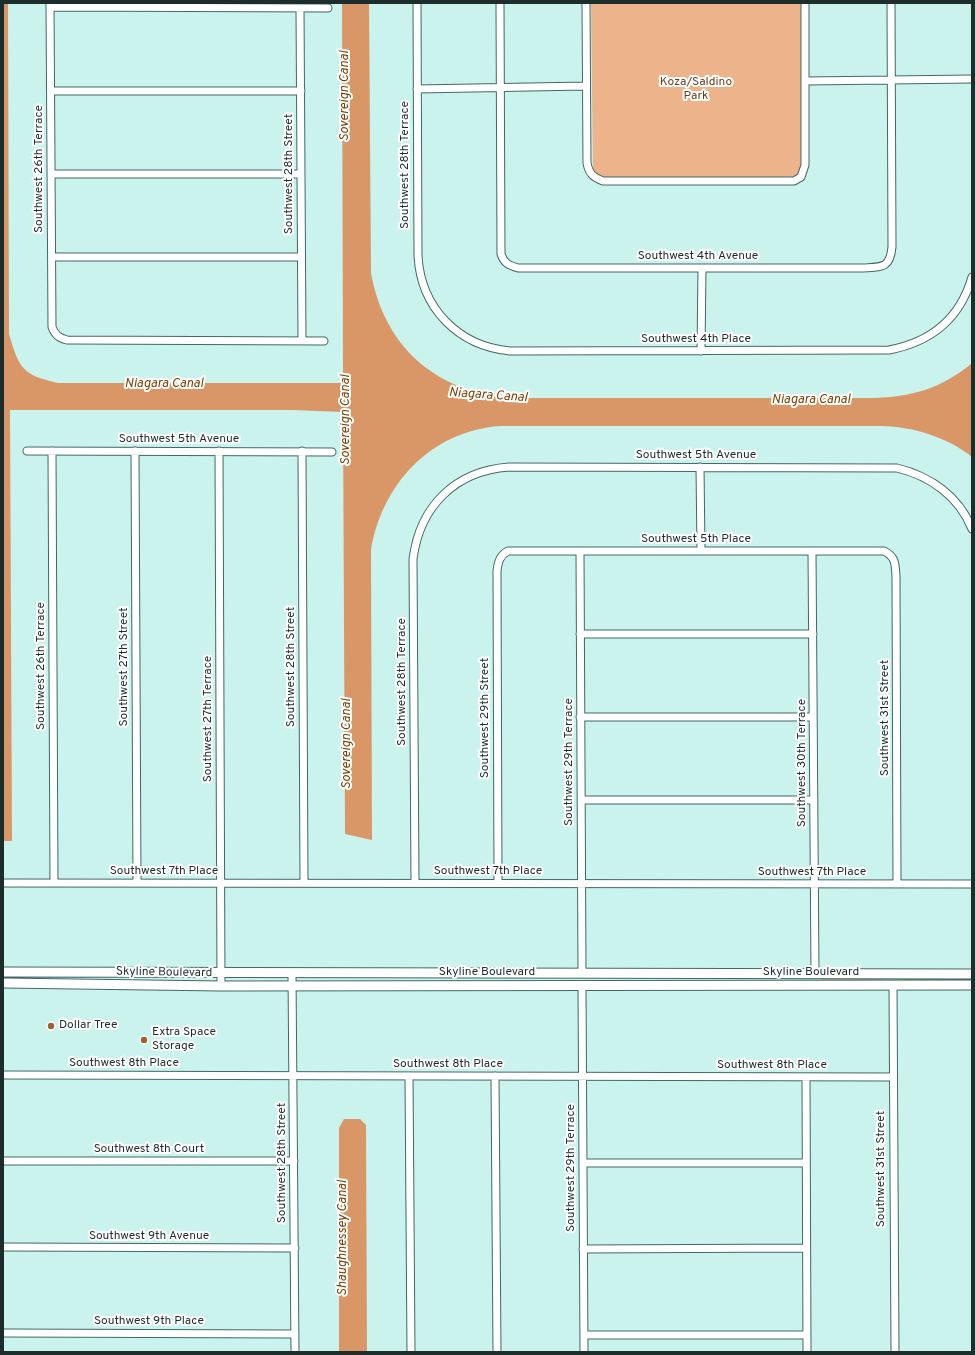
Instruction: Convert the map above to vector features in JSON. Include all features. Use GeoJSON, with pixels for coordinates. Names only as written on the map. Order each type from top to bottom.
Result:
{"type":"FeatureCollection","features":[{"type":"Feature","properties":{"kind":"street","name":"Southwest 28th Terrace"},"geometry":{"type":"LineString","coordinates":[[417,3],[418,264],[421,279],[430,301],[444,320]]}},
{"type":"Feature","properties":{"kind":"street"},"geometry":{"type":"LineString","coordinates":[[500,3],[500,88]]}},
{"type":"Feature","properties":{"kind":"street"},"geometry":{"type":"LineString","coordinates":[[586,3],[587,163],[588,171],[593,178],[603,181],[757,182],[794,181],[801,177],[805,165],[806,81],[804,3]]}},
{"type":"Feature","properties":{"kind":"street"},"geometry":{"type":"LineString","coordinates":[[891,3],[891,80]]}},
{"type":"Feature","properties":{"kind":"street"},"geometry":{"type":"LineString","coordinates":[[50,5],[328,8]]}},
{"type":"Feature","properties":{"kind":"street","name":"Southwest 26th Terrace"},"geometry":{"type":"LineString","coordinates":[[50,5],[52,327],[54,333],[60,338],[67,340],[302,341]]}},
{"type":"Feature","properties":{"kind":"street","name":"Southwest 28th Street"},"geometry":{"type":"LineString","coordinates":[[300,8],[302,341]]}},
{"type":"Feature","properties":{"kind":"street"},"geometry":{"type":"LineString","coordinates":[[806,81],[972,78]]}},
{"type":"Feature","properties":{"kind":"street","name":"Southwest 4th Avenue"},"geometry":{"type":"LineString","coordinates":[[500,88],[501,254],[507,265],[518,268],[863,268],[881,267],[888,263],[891,257],[891,80]]}},
{"type":"Feature","properties":{"kind":"street"},"geometry":{"type":"LineString","coordinates":[[417,89],[586,86]]}},
{"type":"Feature","properties":{"kind":"street"},"geometry":{"type":"LineString","coordinates":[[51,91],[301,90]]}},
{"type":"Feature","properties":{"kind":"street"},"geometry":{"type":"LineString","coordinates":[[51,174],[301,174]]}},
{"type":"Feature","properties":{"kind":"street"},"geometry":{"type":"LineString","coordinates":[[52,257],[301,257]]}},
{"type":"Feature","properties":{"kind":"street"},"geometry":{"type":"LineString","coordinates":[[701,351],[702,268]]}},
{"type":"Feature","properties":{"kind":"street","name":"Southwest 4th Place"},"geometry":{"type":"LineString","coordinates":[[444,320],[465,337],[485,346],[501,350],[889,350],[920,341],[931,335],[949,320],[964,298],[972,277]]}},
{"type":"Feature","properties":{"kind":"street"},"geometry":{"type":"LineString","coordinates":[[302,341],[324,341]]}},
{"type":"Feature","properties":{"kind":"street","name":"Southwest 5th Avenue"},"geometry":{"type":"LineString","coordinates":[[27,451],[332,452]]}},
{"type":"Feature","properties":{"kind":"street","name":"Southwest 26th Terrace"},"geometry":{"type":"LineString","coordinates":[[52,451],[54,882]]}},
{"type":"Feature","properties":{"kind":"street","name":"Southwest 27th Street"},"geometry":{"type":"LineString","coordinates":[[135,451],[137,882]]}},
{"type":"Feature","properties":{"kind":"street","name":"Southwest 27th Terrace"},"geometry":{"type":"LineString","coordinates":[[219,451],[221,986]]}},
{"type":"Feature","properties":{"kind":"street","name":"Southwest 28th Street"},"geometry":{"type":"LineString","coordinates":[[302,451],[304,883]]}},
{"type":"Feature","properties":{"kind":"street"},"geometry":{"type":"LineString","coordinates":[[700,467],[701,551]]}},
{"type":"Feature","properties":{"kind":"street","name":"Southwest 5th Avenue"},"geometry":{"type":"LineString","coordinates":[[446,491],[472,476],[500,468],[897,468],[920,475],[945,491],[961,509],[972,529]]}},
{"type":"Feature","properties":{"kind":"street","name":"Southwest 28th Terrace"},"geometry":{"type":"LineString","coordinates":[[415,883],[413,559],[418,534],[424,519],[433,505],[446,491]]}},
{"type":"Feature","properties":{"kind":"street","name":"Southwest 5th Place"},"geometry":{"type":"LineString","coordinates":[[502,554],[508,551],[884,551],[890,554]]}},
{"type":"Feature","properties":{"kind":"street","name":"Southwest 29th Terrace"},"geometry":{"type":"LineString","coordinates":[[580,551],[582,973]]}},
{"type":"Feature","properties":{"kind":"street","name":"Southwest 30th Terrace"},"geometry":{"type":"LineString","coordinates":[[812,551],[815,974]]}},
{"type":"Feature","properties":{"kind":"street","name":"Southwest 29th Street"},"geometry":{"type":"LineString","coordinates":[[498,883],[497,563],[502,554]]}},
{"type":"Feature","properties":{"kind":"street","name":"Southwest 31st Street"},"geometry":{"type":"LineString","coordinates":[[890,554],[895,560],[896,576],[897,884]]}},
{"type":"Feature","properties":{"kind":"street"},"geometry":{"type":"LineString","coordinates":[[580,634],[813,634]]}},
{"type":"Feature","properties":{"kind":"street"},"geometry":{"type":"LineString","coordinates":[[580,717],[813,717]]}},
{"type":"Feature","properties":{"kind":"street"},"geometry":{"type":"LineString","coordinates":[[581,800],[814,800]]}},
{"type":"Feature","properties":{"kind":"street","name":"Southwest 7th Place"},"geometry":{"type":"LineString","coordinates":[[3,883],[972,884]]}},
{"type":"Feature","properties":{"kind":"street","name":"Skyline Boulevard"},"geometry":{"type":"LineString","coordinates":[[3,972],[972,974]]}},
{"type":"Feature","properties":{"kind":"street","name":"Southwest 28th Street"},"geometry":{"type":"LineString","coordinates":[[292,973],[291,1030],[294,1076],[295,1352]]}},
{"type":"Feature","properties":{"kind":"street"},"geometry":{"type":"LineString","coordinates":[[582,973],[582,985]]}},
{"type":"Feature","properties":{"kind":"street"},"geometry":{"type":"LineString","coordinates":[[815,974],[815,986]]}},
{"type":"Feature","properties":{"kind":"street"},"geometry":{"type":"LineString","coordinates":[[893,974],[893,985]]}},
{"type":"Feature","properties":{"kind":"street","name":"Skyline Boulevard"},"geometry":{"type":"LineString","coordinates":[[3,983],[221,986],[291,984],[815,986],[972,985]]}},
{"type":"Feature","properties":{"kind":"street","name":"Southwest 29th Terrace"},"geometry":{"type":"LineString","coordinates":[[582,985],[584,1352]]}},
{"type":"Feature","properties":{"kind":"street","name":"Southwest 31st Street"},"geometry":{"type":"LineString","coordinates":[[893,985],[894,1352]]}},
{"type":"Feature","properties":{"kind":"street","name":"Southwest 8th Place"},"geometry":{"type":"LineString","coordinates":[[3,1075],[893,1077]]}},
{"type":"Feature","properties":{"kind":"street"},"geometry":{"type":"LineString","coordinates":[[409,1076],[411,1352]]}},
{"type":"Feature","properties":{"kind":"street"},"geometry":{"type":"LineString","coordinates":[[495,1076],[497,1352]]}},
{"type":"Feature","properties":{"kind":"street"},"geometry":{"type":"LineString","coordinates":[[806,1077],[807,1352]]}},
{"type":"Feature","properties":{"kind":"street","name":"Southwest 8th Court"},"geometry":{"type":"LineString","coordinates":[[3,1161],[294,1161]]}},
{"type":"Feature","properties":{"kind":"street"},"geometry":{"type":"LineString","coordinates":[[583,1163],[806,1162]]}},
{"type":"Feature","properties":{"kind":"street","name":"Southwest 9th Avenue"},"geometry":{"type":"LineString","coordinates":[[3,1247],[295,1248]]}},
{"type":"Feature","properties":{"kind":"street"},"geometry":{"type":"LineString","coordinates":[[584,1249],[806,1248]]}},
{"type":"Feature","properties":{"kind":"street","name":"Southwest 9th Place"},"geometry":{"type":"LineString","coordinates":[[3,1333],[295,1334]]}},
{"type":"Feature","properties":{"kind":"street"},"geometry":{"type":"LineString","coordinates":[[584,1335],[807,1335]]}},
{"type":"Feature","properties":{"kind":"green space","name":"Koza/Saldino Park"},"geometry":{"type":"Polygon","coordinates":[[[591,3],[801,3],[801,177],[593,177],[591,3]]]}},
{"type":"Feature","properties":{"kind":"green space"},"geometry":{"type":"Polygon","coordinates":[[[880,977],[883,979],[880,981],[822,981],[821,979],[880,977]]]}},
{"type":"Feature","properties":{"kind":"green space"},"geometry":{"type":"Polygon","coordinates":[[[901,978],[972,978],[972,981],[904,982],[901,978]]]}},
{"type":"Feature","properties":{"kind":"water"},"geometry":{"type":"Polygon","coordinates":[[[3,3],[8,3],[9,334],[20,363],[24,369],[37,377],[58,383],[343,383],[342,3],[369,3],[371,273],[378,299],[388,322],[401,343],[417,360],[436,375],[458,386],[482,394],[508,398],[872,398],[900,396],[925,390],[949,379],[972,363],[972,457],[952,444],[930,434],[906,428],[882,426],[500,426],[475,430],[452,438],[432,450],[414,465],[398,483],[386,503],[377,526],[371,550],[372,840],[345,834],[343,416],[341,412],[293,410],[10,410],[12,841],[3,841],[3,3]]]}},
{"type":"Feature","properties":{"kind":"water","name":"Shaughnessey Canal"},"geometry":{"type":"Polygon","coordinates":[[[344,1119],[360,1119],[366,1125],[367,1352],[339,1352],[339,1128],[344,1119]]]}},
{"type":"Feature","properties":{"kind":"place","name":"Dollar Tree"},"geometry":{"type":"Point","coordinates":[51,1026]}},
{"type":"Feature","properties":{"kind":"place","name":"Extra Space Storage"},"geometry":{"type":"Point","coordinates":[144,1040]}},
{"type":"Feature","properties":{"kind":"water label","name":"Sovereign Canal"},"geometry":{"type":"Point","coordinates":[345,96]}},
{"type":"Feature","properties":{"kind":"water label","name":"Niagara Canal"},"geometry":{"type":"Point","coordinates":[164,384]}},
{"type":"Feature","properties":{"kind":"water label","name":"Niagara Canal"},"geometry":{"type":"Point","coordinates":[488,396]}},
{"type":"Feature","properties":{"kind":"water label","name":"Niagara Canal"},"geometry":{"type":"Point","coordinates":[811,400]}},
{"type":"Feature","properties":{"kind":"water label","name":"Sovereign Canal"},"geometry":{"type":"Point","coordinates":[346,420]}},
{"type":"Feature","properties":{"kind":"water label","name":"Sovereign Canal"},"geometry":{"type":"Point","coordinates":[347,744]}}]}
